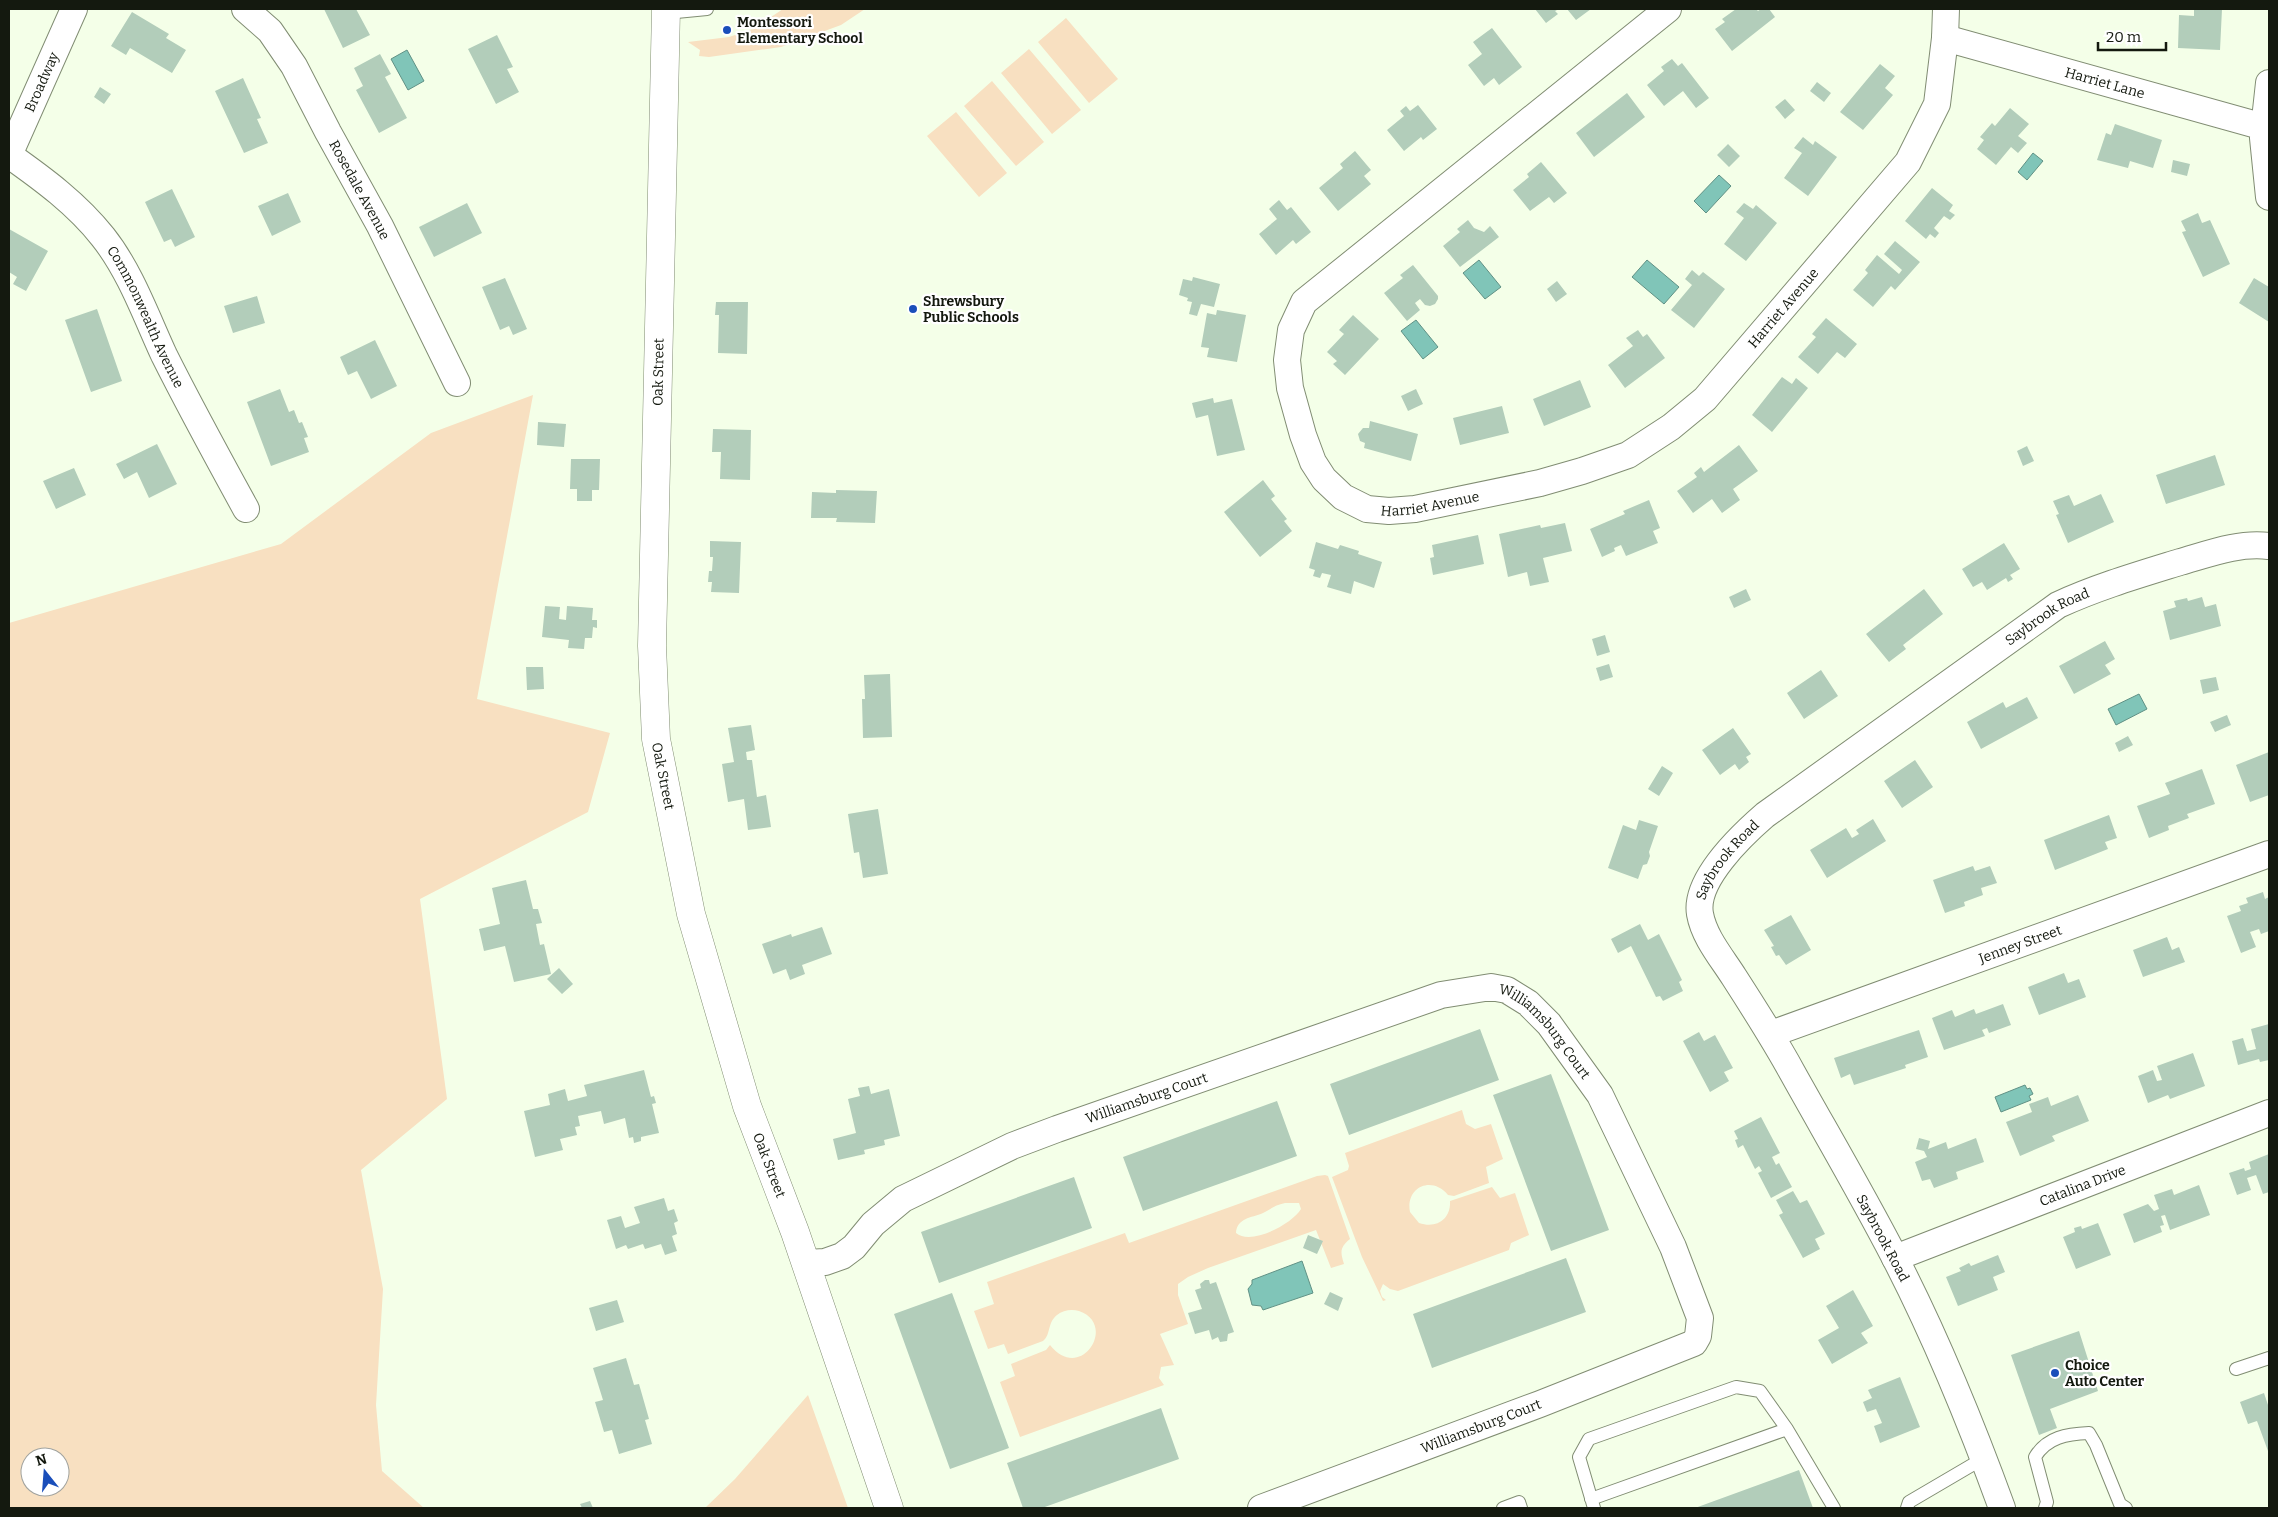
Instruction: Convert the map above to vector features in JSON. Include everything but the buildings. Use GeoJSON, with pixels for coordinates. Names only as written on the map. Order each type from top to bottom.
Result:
{"type":"FeatureCollection","features":[{"type":"Feature","properties":{"kind":"street","name":"Broadway"},"geometry":{"type":"LineString","coordinates":[[9,155],[74,9]]}},
{"type":"Feature","properties":{"kind":"street","name":"Rosedale Avenue"},"geometry":{"type":"LineString","coordinates":[[245,9],[270,31],[297,71],[380,226],[457,383]]}},
{"type":"Feature","properties":{"kind":"street","name":"Harriet Avenue"},"geometry":{"type":"LineString","coordinates":[[1668,9],[1304,302],[1291,330],[1287,360],[1290,388],[1313,462],[1324,479],[1343,497],[1367,509],[1389,511],[1415,509],[1540,483],[1628,455],[1643,447],[1694,410],[1908,162],[1936,104],[1945,38],[1946,9]]}},
{"type":"Feature","properties":{"kind":"street","name":"Oak Street"},"geometry":{"type":"LineString","coordinates":[[666,11],[652,646],[656,739],[669,814],[694,924],[747,1106],[806,1264],[889,1508]]}},
{"type":"Feature","properties":{"kind":"street","name":"Harriet Lane"},"geometry":{"type":"LineString","coordinates":[[1945,38],[2264,127]]}},
{"type":"Feature","properties":{"kind":"street"},"geometry":{"type":"LineString","coordinates":[[2269,83],[2263,138],[2269,198]]}},
{"type":"Feature","properties":{"kind":"street","name":"Commonwealth Avenue"},"geometry":{"type":"LineString","coordinates":[[9,155],[56,191],[104,239],[117,260],[177,381],[246,509]]}},
{"type":"Feature","properties":{"kind":"street","name":"Saybrook Road"},"geometry":{"type":"LineString","coordinates":[[2002,1508],[1984,1458],[1940,1355],[1895,1258],[1771,1034],[1710,939],[1700,914],[1700,898],[1719,861],[1739,838],[1765,815],[2058,606],[2096,587],[2218,551],[2260,545],[2269,546]]}},
{"type":"Feature","properties":{"kind":"street","name":"Jenney Street"},"geometry":{"type":"LineString","coordinates":[[1771,1034],[2269,854]]}},
{"type":"Feature","properties":{"kind":"street","name":"Williamsburg Court"},"geometry":{"type":"LineString","coordinates":[[806,1264],[825,1262],[842,1256],[854,1247],[872,1224],[903,1200],[1012,1146],[1057,1128],[1441,995],[1491,987],[1507,990],[1528,1003],[1550,1024],[1600,1095],[1673,1248],[1700,1318],[1698,1336],[1694,1343],[1261,1508]]}},
{"type":"Feature","properties":{"kind":"street","name":"Catalina Drive"},"geometry":{"type":"LineString","coordinates":[[1895,1258],[2269,1113]]}},
{"type":"Feature","properties":{"kind":"lane"},"geometry":{"type":"LineString","coordinates":[[666,11],[707,9]]}},
{"type":"Feature","properties":{"kind":"lane"},"geometry":{"type":"LineString","coordinates":[[2236,1369],[2269,1358]]}},
{"type":"Feature","properties":{"kind":"lane"},"geometry":{"type":"LineString","coordinates":[[1787,1429],[1593,1504],[1579,1457],[1589,1439],[1682,1405],[1736,1387],[1760,1391],[1787,1429],[1834,1508]]}},
{"type":"Feature","properties":{"kind":"lane"},"geometry":{"type":"LineString","coordinates":[[2044,1508],[2047,1502],[2035,1457],[2042,1444],[2069,1434],[2089,1433],[2096,1445],[2120,1504],[2126,1508]]}},
{"type":"Feature","properties":{"kind":"lane"},"geometry":{"type":"LineString","coordinates":[[1907,1508],[1910,1502],[1984,1458]]}},
{"type":"Feature","properties":{"kind":"lane"},"geometry":{"type":"LineString","coordinates":[[1503,1508],[1519,1502],[1521,1508]]}},
{"type":"Feature","properties":{"kind":"shaded area"},"geometry":{"type":"Polygon","coordinates":[[[783,9],[865,9],[841,25],[781,47],[709,57],[699,56],[700,50],[688,42],[729,37],[753,29],[783,9]]]}},
{"type":"Feature","properties":{"kind":"shaded area"},"geometry":{"type":"Polygon","coordinates":[[[1066,18],[1118,79],[1089,103],[1038,42],[1066,18]]]}},
{"type":"Feature","properties":{"kind":"shaded area"},"geometry":{"type":"Polygon","coordinates":[[[1029,49],[1081,110],[1052,134],[1001,73],[1029,49]]]}},
{"type":"Feature","properties":{"kind":"shaded area"},"geometry":{"type":"Polygon","coordinates":[[[992,81],[1044,142],[1016,166],[964,106],[992,81]]]}},
{"type":"Feature","properties":{"kind":"shaded area"},"geometry":{"type":"Polygon","coordinates":[[[956,112],[1007,173],[979,197],[927,136],[956,112]]]}},
{"type":"Feature","properties":{"kind":"shaded area"},"geometry":{"type":"Polygon","coordinates":[[[533,395],[477,699],[610,733],[588,812],[420,899],[447,1099],[361,1170],[383,1289],[376,1405],[382,1471],[424,1508],[9,1508],[9,623],[281,544],[431,433],[533,395]]]}},
{"type":"Feature","properties":{"kind":"shaded area"},"geometry":{"type":"Polygon","coordinates":[[[1462,1110],[1466,1124],[1475,1129],[1491,1124],[1503,1159],[1486,1167],[1489,1183],[1454,1196],[1448,1195],[1442,1189],[1435,1186],[1421,1187],[1412,1196],[1410,1212],[1419,1223],[1432,1225],[1442,1221],[1448,1213],[1450,1201],[1492,1187],[1500,1198],[1515,1193],[1529,1235],[1511,1243],[1509,1250],[1398,1291],[1390,1289],[1383,1284],[1380,1291],[1382,1297],[1386,1300],[1383,1301],[1362,1257],[1332,1177],[1348,1170],[1349,1166],[1345,1153],[1462,1110]]]}},
{"type":"Feature","properties":{"kind":"shaded area"},"geometry":{"type":"Polygon","coordinates":[[[1317,1176],[1328,1176],[1350,1239],[1342,1250],[1344,1264],[1331,1268],[1316,1230],[1208,1268],[1188,1277],[1178,1284],[1178,1295],[1188,1324],[1160,1334],[1174,1365],[1161,1367],[1159,1378],[1164,1385],[1020,1437],[1000,1382],[1015,1376],[1011,1364],[1046,1350],[1050,1345],[1062,1355],[1073,1358],[1083,1355],[1091,1348],[1095,1338],[1095,1327],[1090,1318],[1079,1311],[1068,1310],[1059,1313],[1054,1318],[1043,1341],[1008,1354],[1004,1344],[988,1349],[974,1311],[994,1304],[987,1282],[1125,1233],[1129,1243],[1317,1176]],[[1285,1203],[1245,1219],[1239,1224],[1236,1233],[1251,1237],[1271,1232],[1296,1215],[1301,1209],[1299,1203],[1285,1203]]]}},
{"type":"Feature","properties":{"kind":"shaded area"},"geometry":{"type":"Polygon","coordinates":[[[808,1395],[848,1508],[705,1508],[735,1479],[808,1395]]]}},
{"type":"Feature","properties":{"kind":"water"},"geometry":{"type":"Polygon","coordinates":[[[407,50],[424,81],[408,90],[391,59],[407,50]]]}},
{"type":"Feature","properties":{"kind":"water"},"geometry":{"type":"Polygon","coordinates":[[[2033,153],[2043,161],[2027,180],[2018,172],[2033,153]]]}},
{"type":"Feature","properties":{"kind":"water"},"geometry":{"type":"Polygon","coordinates":[[[1719,175],[1731,186],[1706,213],[1694,201],[1719,175]]]}},
{"type":"Feature","properties":{"kind":"water"},"geometry":{"type":"Polygon","coordinates":[[[1479,260],[1501,287],[1485,299],[1463,273],[1479,260]]]}},
{"type":"Feature","properties":{"kind":"water"},"geometry":{"type":"Polygon","coordinates":[[[1647,260],[1679,287],[1664,304],[1632,277],[1647,260]]]}},
{"type":"Feature","properties":{"kind":"water"},"geometry":{"type":"Polygon","coordinates":[[[1416,320],[1438,347],[1423,359],[1401,331],[1416,320]]]}},
{"type":"Feature","properties":{"kind":"water"},"geometry":{"type":"Polygon","coordinates":[[[2139,694],[2147,709],[2116,725],[2108,709],[2139,694]]]}},
{"type":"Feature","properties":{"kind":"water"},"geometry":{"type":"Polygon","coordinates":[[[2025,1085],[2027,1089],[2030,1088],[2033,1094],[2029,1096],[2031,1100],[2001,1112],[1995,1097],[2025,1085]]]}},
{"type":"Feature","properties":{"kind":"water"},"geometry":{"type":"Polygon","coordinates":[[[1302,1261],[1313,1293],[1263,1310],[1261,1306],[1252,1305],[1248,1289],[1252,1284],[1252,1280],[1302,1261]]]}},
{"type":"Feature","properties":{"kind":"place","name":"Montessori Elementary School"},"geometry":{"type":"Point","coordinates":[727,30]}},
{"type":"Feature","properties":{"kind":"place","name":"Shrewsbury Public Schools"},"geometry":{"type":"Point","coordinates":[913,309]}},
{"type":"Feature","properties":{"kind":"place","name":"Choice Auto Center"},"geometry":{"type":"Point","coordinates":[2055,1373]}}]}
